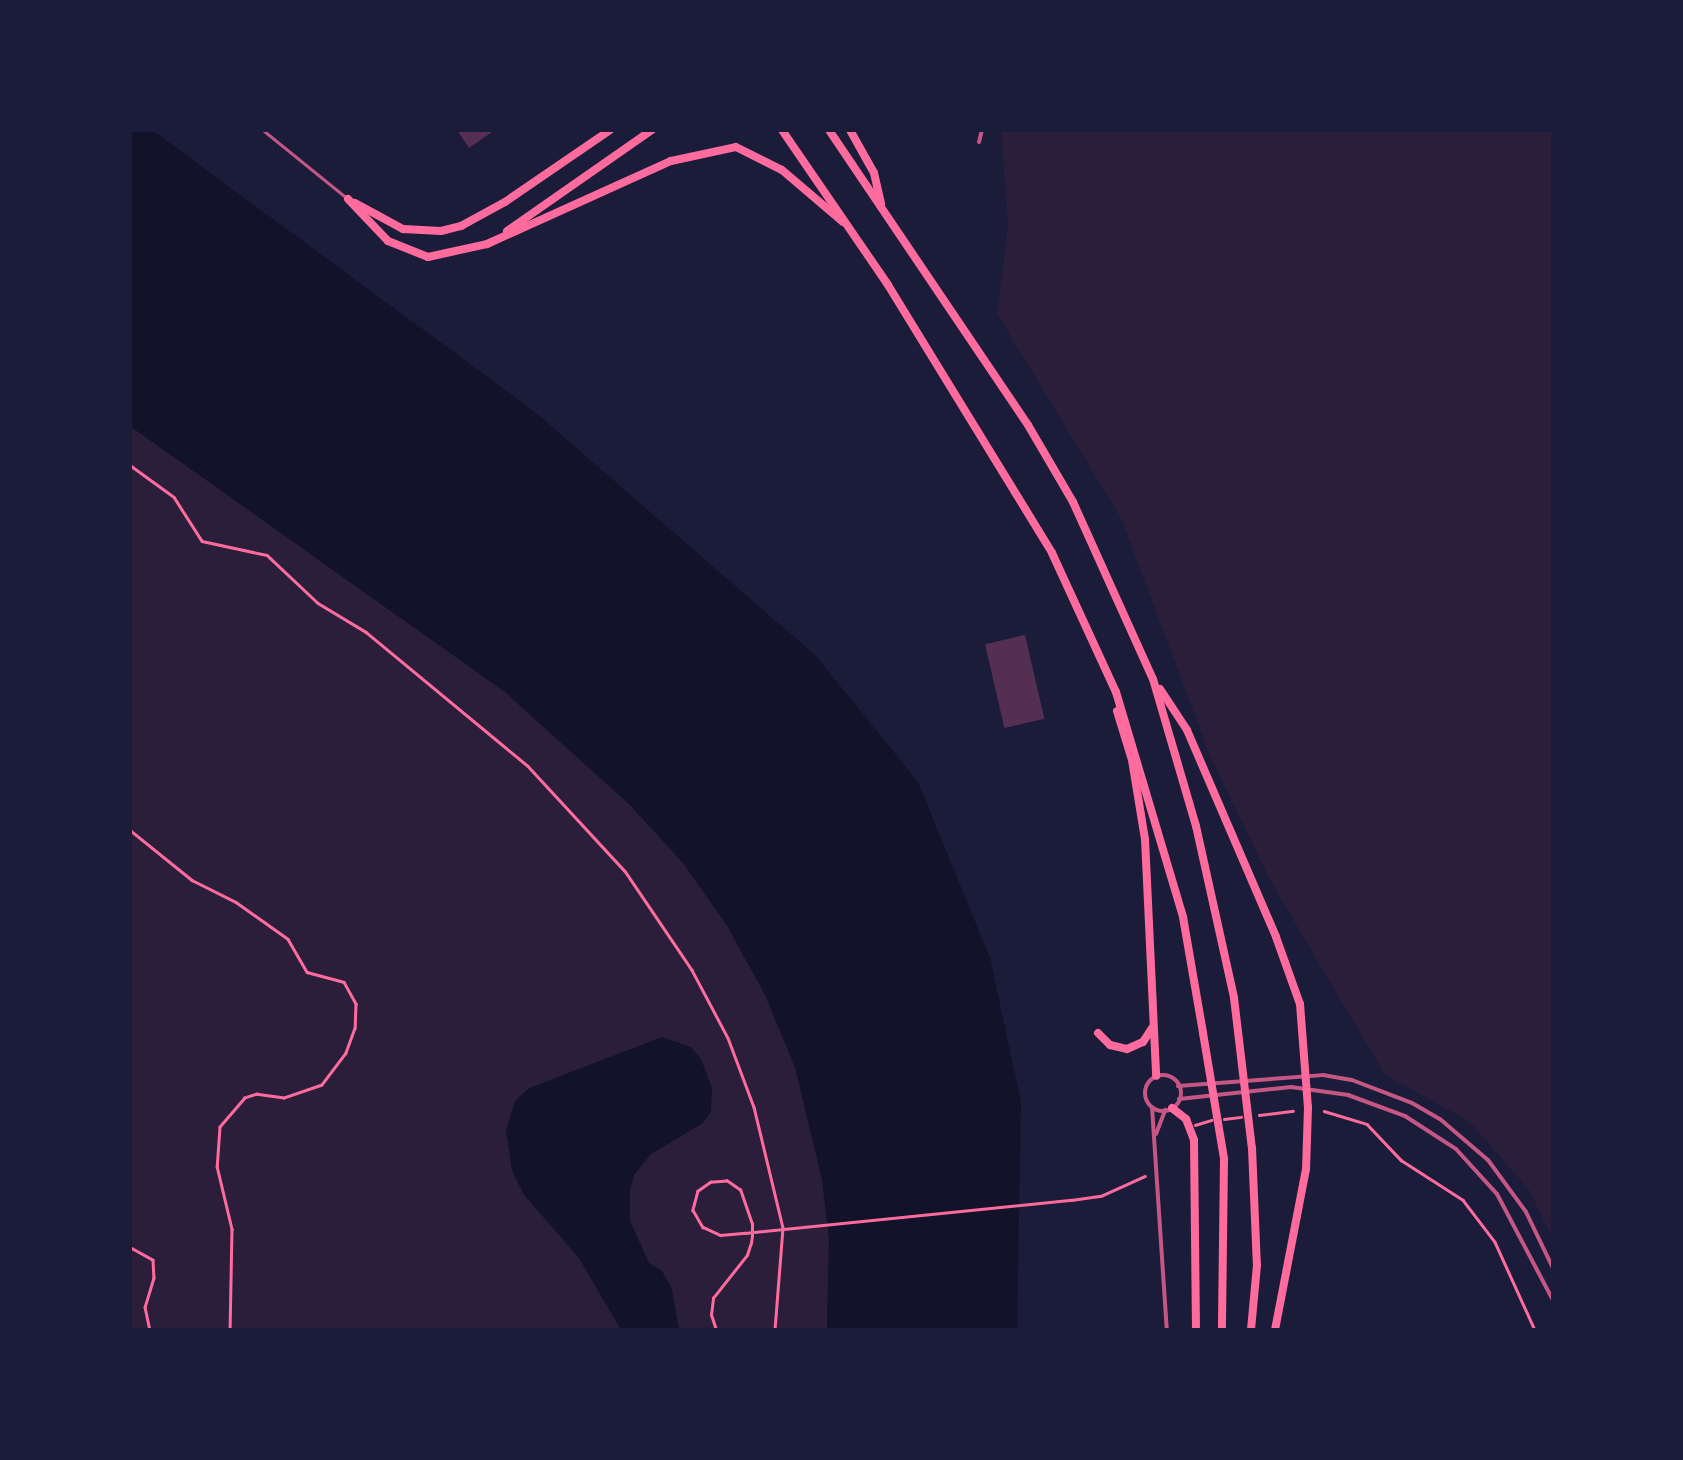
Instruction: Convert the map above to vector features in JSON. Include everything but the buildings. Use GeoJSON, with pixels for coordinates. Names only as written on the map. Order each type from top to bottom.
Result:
{"type":"FeatureCollection","features":[{"type":"Feature","properties":{"kind":"highway"},"geometry":{"type":"LineString","coordinates":[[574,152],[601,130]]}},
{"type":"Feature","properties":{"kind":"highway"},"geometry":{"type":"LineString","coordinates":[[348,199],[403,229],[441,231],[483,216],[610,130]]}},
{"type":"Feature","properties":{"kind":"highway"},"geometry":{"type":"LineString","coordinates":[[487,244],[652,130]]}},
{"type":"Feature","properties":{"kind":"highway"},"geometry":{"type":"LineString","coordinates":[[782,130],[854,232],[1052,552],[1095,645],[1149,793],[1183,917],[1224,1159],[1222,1330]]}},
{"type":"Feature","properties":{"kind":"highway"},"geometry":{"type":"LineString","coordinates":[[829,130],[1028,425],[1073,502],[1153,679],[1196,826],[1239,1028],[1252,1148],[1257,1265],[1251,1330]]}},
{"type":"Feature","properties":{"kind":"highway"},"geometry":{"type":"LineString","coordinates":[[850,130],[874,173],[882,208]]}},
{"type":"Feature","properties":{"kind":"highway"},"geometry":{"type":"LineString","coordinates":[[348,199],[388,241],[428,257],[487,244],[639,174],[718,148],[736,147],[782,170],[854,232]]}},
{"type":"Feature","properties":{"kind":"highway"},"geometry":{"type":"LineString","coordinates":[[441,231],[444,254]]}},
{"type":"Feature","properties":{"kind":"highway"},"geometry":{"type":"LineString","coordinates":[[1095,645],[1132,760],[1145,839],[1156,1076]]}},
{"type":"Feature","properties":{"kind":"highway"},"geometry":{"type":"LineString","coordinates":[[1153,679],[1187,730],[1291,972],[1305,1034],[1306,1169],[1275,1330]]}},
{"type":"Feature","properties":{"kind":"highway"},"geometry":{"type":"LineString","coordinates":[[1098,1033],[1110,1045],[1128,1048],[1143,1042],[1153,1023]]}},
{"type":"Feature","properties":{"kind":"highway"},"geometry":{"type":"LineString","coordinates":[[1169,1109],[1186,1119],[1194,1140],[1196,1330]]}},
{"type":"Feature","properties":{"kind":"street"},"geometry":{"type":"LineString","coordinates":[[979,142],[982,130]]}},
{"type":"Feature","properties":{"kind":"street"},"geometry":{"type":"LineString","coordinates":[[1178,1086],[1306,1074],[1352,1080],[1412,1103],[1465,1138],[1509,1185],[1553,1268]]}},
{"type":"Feature","properties":{"kind":"street"},"geometry":{"type":"LineString","coordinates":[[1166,1330],[1152,1107],[1145,1090],[1156,1076],[1168,1076],[1178,1086],[1179,1100]]}},
{"type":"Feature","properties":{"kind":"street"},"geometry":{"type":"LineString","coordinates":[[1154,1144],[1169,1109],[1179,1100],[1264,1087],[1307,1088],[1377,1104],[1418,1123],[1456,1149],[1505,1206],[1553,1300]]}},
{"type":"Feature","properties":{"kind":"street"},"geometry":{"type":"LineString","coordinates":[[1152,1107],[1169,1109]]}},
{"type":"Feature","properties":{"kind":"lane"},"geometry":{"type":"LineString","coordinates":[[264,130],[348,199]]}},
{"type":"Feature","properties":{"kind":"path"},"geometry":{"type":"LineString","coordinates":[[130,465],[174,497],[202,541],[266,555],[318,603],[366,632],[528,766],[625,871],[692,970],[728,1038],[754,1107],[782,1228],[775,1330]]}},
{"type":"Feature","properties":{"kind":"path"},"geometry":{"type":"LineString","coordinates":[[130,830],[192,880],[236,902],[288,938],[307,972],[344,982],[356,1004],[356,1028],[346,1053],[322,1085],[284,1098],[257,1094],[245,1098],[220,1127],[217,1166],[232,1229],[230,1330]]}},
{"type":"Feature","properties":{"kind":"path"},"geometry":{"type":"LineString","coordinates":[[1324,1112],[1367,1124],[1401,1160],[1464,1200],[1495,1242],[1535,1330]]}},
{"type":"Feature","properties":{"kind":"path"},"geometry":{"type":"LineString","coordinates":[[716,1330],[711,1315],[713,1298],[747,1255],[752,1224],[744,1195],[736,1185],[717,1180],[702,1186],[692,1207],[700,1224],[720,1235],[745,1232],[1071,1200],[1116,1192],[1146,1176]]}},
{"type":"Feature","properties":{"kind":"path"},"geometry":{"type":"LineString","coordinates":[[130,1247],[153,1260],[154,1278],[145,1307],[150,1330]]}},
{"type":"Feature","properties":{"kind":"shaded area"},"geometry":{"type":"Polygon","coordinates":[[[130,130],[152,130],[535,412],[816,656],[918,782],[990,958],[1021,1102],[1017,1330],[827,1330],[829,1239],[822,1179],[795,1067],[765,995],[728,927],[683,863],[631,806],[505,692],[130,426],[130,130]]]}},
{"type":"Feature","properties":{"kind":"shaded area"},"geometry":{"type":"Polygon","coordinates":[[[1001,130],[1553,130],[1553,1240],[1529,1190],[1469,1121],[1385,1075],[1271,882],[1211,758],[1121,518],[997,314],[1008,224],[1001,130]]]}},
{"type":"Feature","properties":{"kind":"shaded area"},"geometry":{"type":"Polygon","coordinates":[[[130,426],[505,692],[631,806],[683,863],[728,927],[765,995],[795,1067],[822,1179],[829,1239],[827,1330],[130,1330],[130,426]]]}},
{"type":"Feature","properties":{"kind":"shaded area"},"geometry":{"type":"Polygon","coordinates":[[[662,1037],[691,1047],[701,1059],[712,1088],[711,1111],[703,1123],[651,1154],[634,1175],[630,1190],[630,1221],[649,1263],[662,1271],[672,1289],[679,1330],[621,1330],[579,1258],[524,1195],[512,1171],[506,1130],[515,1101],[529,1088],[662,1037]]]}}]}
